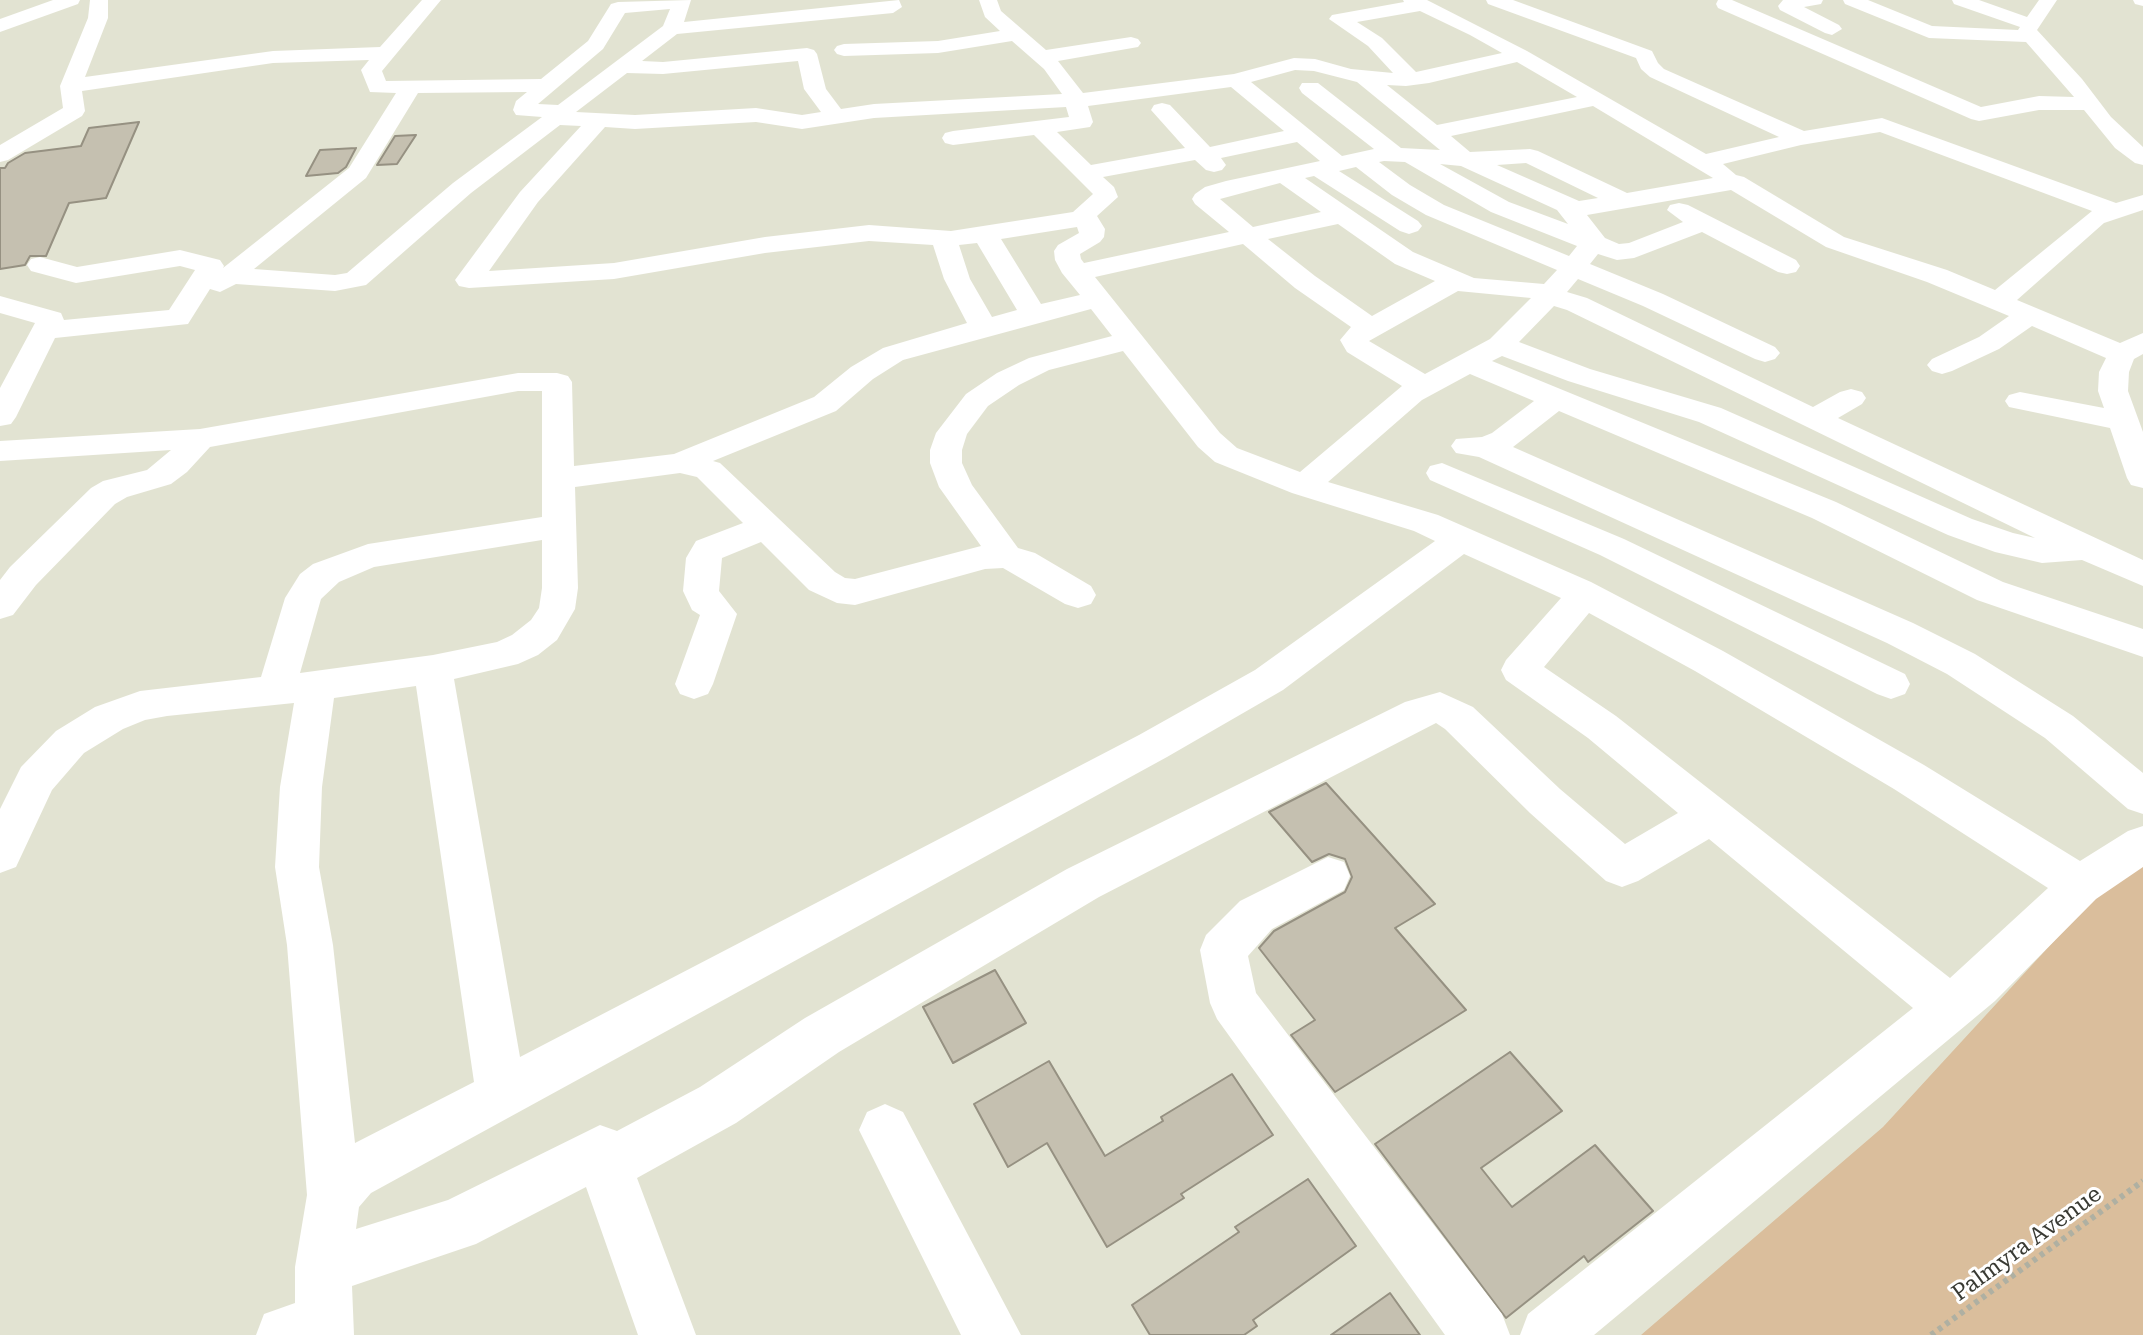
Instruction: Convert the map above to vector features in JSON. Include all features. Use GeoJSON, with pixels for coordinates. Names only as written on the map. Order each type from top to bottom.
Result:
{"type":"FeatureCollection","features":[{"type":"Feature","properties":{"kind":"street"},"geometry":{"type":"LineString","coordinates":[[0,26],[71,0]]}},
{"type":"Feature","properties":{"kind":"street"},"geometry":{"type":"LineString","coordinates":[[0,155],[74,111],[71,86],[99,18],[99,0]]}},
{"type":"Feature","properties":{"kind":"street"},"geometry":{"type":"LineString","coordinates":[[432,0],[371,70],[378,88],[546,85]]}},
{"type":"Feature","properties":{"kind":"street"},"geometry":{"type":"LineString","coordinates":[[672,29],[893,7],[890,0]]}},
{"type":"Feature","properties":{"kind":"street"},"geometry":{"type":"LineString","coordinates":[[1495,0],[1645,55],[1651,69],[1667,78],[1801,138]]}},
{"type":"Feature","properties":{"kind":"street"},"geometry":{"type":"LineString","coordinates":[[1851,36],[1787,6],[1813,0],[1876,29],[1904,24]]}},
{"type":"Feature","properties":{"kind":"street"},"geometry":{"type":"LineString","coordinates":[[1852,0],[1904,24],[1936,33],[2031,30]]}},
{"type":"Feature","properties":{"kind":"street"},"geometry":{"type":"LineString","coordinates":[[2031,30],[2048,0]]}},
{"type":"Feature","properties":{"kind":"street"},"geometry":{"type":"LineString","coordinates":[[231,276],[335,283],[356,279],[462,188],[560,115],[624,67],[672,29],[682,1],[618,8],[596,45],[546,85],[524,106],[524,110],[560,115],[599,120],[635,122],[756,115],[802,122],[874,111],[1092,99],[1235,80],[1294,64],[1315,65],[1363,76],[1406,79],[1520,55]]}},
{"type":"Feature","properties":{"kind":"street"},"geometry":{"type":"LineString","coordinates":[[1941,1],[1962,1],[2031,30],[2103,122],[2123,143],[2143,158]]}},
{"type":"Feature","properties":{"kind":"street"},"geometry":{"type":"LineString","coordinates":[[953,138],[1082,122],[1075,99],[1042,57],[992,13],[992,2]]}},
{"type":"Feature","properties":{"kind":"street"},"geometry":{"type":"LineString","coordinates":[[1406,79],[1408,75],[1375,42],[1339,19],[1416,2],[1466,14],[1520,55],[1835,242],[1870,256],[1937,276],[2029,315],[2133,348],[2114,372],[2113,391],[2121,421],[2143,478]]}},
{"type":"Feature","properties":{"kind":"street"},"geometry":{"type":"LineString","coordinates":[[1725,4],[1979,114],[2039,103],[2090,104]]}},
{"type":"Feature","properties":{"kind":"street"},"geometry":{"type":"LineString","coordinates":[[836,12],[831,22],[844,50]]}},
{"type":"Feature","properties":{"kind":"street"},"geometry":{"type":"LineString","coordinates":[[624,67],[663,68],[844,50],[938,47],[1016,34]]}},
{"type":"Feature","properties":{"kind":"street"},"geometry":{"type":"LineString","coordinates":[[1042,57],[1131,43]]}},
{"type":"Feature","properties":{"kind":"street"},"geometry":{"type":"LineString","coordinates":[[71,86],[273,57],[385,53]]}},
{"type":"Feature","properties":{"kind":"street"},"geometry":{"type":"LineString","coordinates":[[807,54],[815,89],[836,118]]}},
{"type":"Feature","properties":{"kind":"street"},"geometry":{"type":"LineString","coordinates":[[1457,69],[1532,113]]}},
{"type":"Feature","properties":{"kind":"street"},"geometry":{"type":"LineString","coordinates":[[1363,76],[1465,159],[1567,206],[1588,208],[1735,182]]}},
{"type":"Feature","properties":{"kind":"street"},"geometry":{"type":"LineString","coordinates":[[1235,80],[1409,226]]}},
{"type":"Feature","properties":{"kind":"street"},"geometry":{"type":"LineString","coordinates":[[44,331],[178,318],[358,173],[411,87]]}},
{"type":"Feature","properties":{"kind":"street"},"geometry":{"type":"LineString","coordinates":[[1310,88],[1400,154],[1500,207],[1593,244],[1626,252],[1702,223]]}},
{"type":"Feature","properties":{"kind":"street"},"geometry":{"type":"LineString","coordinates":[[1431,133],[1598,99]]}},
{"type":"Feature","properties":{"kind":"street"},"geometry":{"type":"LineString","coordinates":[[1163,110],[1235,186]]}},
{"type":"Feature","properties":{"kind":"street"},"geometry":{"type":"LineString","coordinates":[[599,120],[529,197],[468,280],[614,271],[765,245],[869,233],[944,239],[1084,218]]}},
{"type":"Feature","properties":{"kind":"street"},"geometry":{"type":"LineString","coordinates":[[2103,122],[2130,121]]}},
{"type":"Feature","properties":{"kind":"street"},"geometry":{"type":"LineString","coordinates":[[1704,162],[1801,138],[1875,125],[1890,127],[2115,211]]}},
{"type":"Feature","properties":{"kind":"street"},"geometry":{"type":"LineString","coordinates":[[1044,127],[1043,131],[1105,192],[1106,197],[1085,213],[1084,218]]}},
{"type":"Feature","properties":{"kind":"street"},"geometry":{"type":"LineString","coordinates":[[1086,173],[1300,135]]}},
{"type":"Feature","properties":{"kind":"street"},"geometry":{"type":"LineString","coordinates":[[1371,328],[1305,282],[1204,199],[1214,192],[1235,186],[1400,154],[1465,159],[1530,156],[1623,201]]}},
{"type":"Feature","properties":{"kind":"street"},"geometry":{"type":"LineString","coordinates":[[1338,164],[1401,190],[1435,210],[1653,300],[1765,353]]}},
{"type":"Feature","properties":{"kind":"street"},"geometry":{"type":"LineString","coordinates":[[1284,175],[1405,258],[1456,281],[1484,289],[1517,287],[1550,294],[1605,317],[2143,574]]}},
{"type":"Feature","properties":{"kind":"street"},"geometry":{"type":"LineString","coordinates":[[1652,196],[1787,266]]}},
{"type":"Feature","properties":{"kind":"street"},"geometry":{"type":"LineString","coordinates":[[1998,302],[2095,218],[2143,202]]}},
{"type":"Feature","properties":{"kind":"street"},"geometry":{"type":"LineString","coordinates":[[1304,486],[1393,408],[1423,386],[1500,345],[1550,294],[1593,244],[1592,238],[1567,206]]}},
{"type":"Feature","properties":{"kind":"street"},"geometry":{"type":"LineString","coordinates":[[557,479],[680,463],[825,404],[862,373],[893,354],[1033,314],[1086,286],[1248,236],[1342,215]]}},
{"type":"Feature","properties":{"kind":"street"},"geometry":{"type":"LineString","coordinates":[[1084,218],[1092,229],[1091,237],[1067,251],[1065,255],[1166,388],[1217,447],[1248,465],[1304,486],[1443,531],[1584,595],[1709,662],[1909,778],[2080,885]]}},
{"type":"Feature","properties":{"kind":"street"},"geometry":{"type":"LineString","coordinates":[[985,234],[1033,314]]}},
{"type":"Feature","properties":{"kind":"street"},"geometry":{"type":"LineString","coordinates":[[944,239],[957,279],[984,327]]}},
{"type":"Feature","properties":{"kind":"street"},"geometry":{"type":"LineString","coordinates":[[40,265],[76,275],[180,258],[211,266],[178,318]]}},
{"type":"Feature","properties":{"kind":"street"},"geometry":{"type":"LineString","coordinates":[[1423,386],[1357,346],[1354,340],[1359,334],[1456,281]]}},
{"type":"Feature","properties":{"kind":"street"},"geometry":{"type":"LineString","coordinates":[[0,304],[51,319],[0,417]]}},
{"type":"Feature","properties":{"kind":"street"},"geometry":{"type":"LineString","coordinates":[[1942,365],[1989,343],[2029,315]]}},
{"type":"Feature","properties":{"kind":"street"},"geometry":{"type":"LineString","coordinates":[[1078,595],[1006,556],[956,487],[946,463],[946,450],[952,433],[977,400],[1008,379],[1039,364],[1130,340]]}},
{"type":"Feature","properties":{"kind":"street"},"geometry":{"type":"LineString","coordinates":[[1500,345],[1579,375],[1710,415],[1960,527],[2007,544],[2042,551],[2089,549]]}},
{"type":"Feature","properties":{"kind":"street"},"geometry":{"type":"LineString","coordinates":[[1468,362],[1824,510],[1990,591],[2143,643]]}},
{"type":"Feature","properties":{"kind":"street"},"geometry":{"type":"LineString","coordinates":[[0,451],[200,439],[518,382],[557,382],[560,588],[557,609],[544,630],[525,645],[505,654],[433,669],[296,688],[167,701],[140,706],[109,718],[70,742],[36,779],[0,854]]}},
{"type":"Feature","properties":{"kind":"street"},"geometry":{"type":"LineString","coordinates":[[1443,531],[1442,473],[1452,454],[1460,447],[1485,447],[1503,440],[1558,398]]}},
{"type":"Feature","properties":{"kind":"street"},"geometry":{"type":"LineString","coordinates":[[1814,419],[1851,398]]}},
{"type":"Feature","properties":{"kind":"street"},"geometry":{"type":"LineString","coordinates":[[2020,401],[2121,421]]}},
{"type":"Feature","properties":{"kind":"street"},"geometry":{"type":"LineString","coordinates":[[0,606],[23,576],[103,496],[115,489],[159,477],[176,466],[200,439]]}},
{"type":"Feature","properties":{"kind":"street"},"geometry":{"type":"LineString","coordinates":[[1485,447],[1900,633],[1961,664],[2059,727],[2143,797]]}},
{"type":"Feature","properties":{"kind":"street"},"geometry":{"type":"LineString","coordinates":[[680,463],[708,470],[822,581],[837,590],[855,592],[985,556],[1006,556]]}},
{"type":"Feature","properties":{"kind":"street"},"geometry":{"type":"LineString","coordinates":[[1442,473],[1612,547],[1891,684]]}},
{"type":"Feature","properties":{"kind":"street"},"geometry":{"type":"LineString","coordinates":[[311,1331],[334,1195],[310,945],[298,867],[301,787],[296,688],[303,598],[313,583],[326,573],[368,556],[559,526]]}},
{"type":"Feature","properties":{"kind":"street"},"geometry":{"type":"LineString","coordinates":[[694,684],[719,614],[705,601],[701,591],[704,558],[708,549],[766,527]]}},
{"type":"Feature","properties":{"kind":"street"},"geometry":{"type":"LineString","coordinates":[[334,1195],[352,1174],[501,1092],[1141,753],[1269,680],[1443,531]]}},
{"type":"Feature","properties":{"kind":"street"},"geometry":{"type":"LineString","coordinates":[[1584,595],[1520,670],[1602,727],[1950,1008]]}},
{"type":"Feature","properties":{"kind":"street"},"geometry":{"type":"LineString","coordinates":[[433,669],[501,1092]]}},
{"type":"Feature","properties":{"kind":"street"},"geometry":{"type":"LineString","coordinates":[[606,1166],[718,1105],[822,1035],[1083,883],[1419,713],[1440,707],[1459,718],[1545,801],[1622,869],[1712,815]]}},
{"type":"Feature","properties":{"kind":"street"},"geometry":{"type":"LineString","coordinates":[[1549,1335],[1950,1008],[2041,926],[2080,885],[2143,844]]}},
{"type":"Feature","properties":{"kind":"street"},"geometry":{"type":"LineString","coordinates":[[1328,876],[1256,915],[1223,950],[1234,1003],[1481,1335]]}},
{"type":"Feature","properties":{"kind":"street"},"geometry":{"type":"LineString","coordinates":[[885,1130],[992,1335]]}},
{"type":"Feature","properties":{"kind":"street"},"geometry":{"type":"LineString","coordinates":[[323,1267],[457,1225],[600,1151],[667,1335]]}},
{"type":"Feature","properties":{"kind":"path","name":"Palmyra Avenue"},"geometry":{"type":"LineString","coordinates":[[1931,1335],[2143,1181]]}},
{"type":"Feature","properties":{"kind":"shaded area"},"geometry":{"type":"Polygon","coordinates":[[[2143,859],[2143,1335],[1641,1335],[1883,1127],[2122,867],[2143,859]]]}},
{"type":"Feature","properties":{"kind":"building"},"geometry":{"type":"Polygon","coordinates":[[[139,122],[106,198],[69,203],[46,256],[30,256],[25,265],[0,269],[0,168],[5,168],[8,163],[25,153],[81,146],[89,128],[139,122]]]}},
{"type":"Feature","properties":{"kind":"building"},"geometry":{"type":"Polygon","coordinates":[[[416,135],[397,164],[377,165],[395,136],[416,135]]]}},
{"type":"Feature","properties":{"kind":"building"},"geometry":{"type":"Polygon","coordinates":[[[356,148],[346,167],[338,173],[306,176],[320,150],[356,148]]]}},
{"type":"Feature","properties":{"kind":"building"},"geometry":{"type":"Polygon","coordinates":[[[1326,783],[1435,904],[1395,928],[1466,1010],[1335,1092],[1291,1035],[1315,1020],[1259,948],[1274,931],[1345,892],[1352,877],[1345,859],[1329,854],[1312,862],[1269,812],[1326,783]]]}},
{"type":"Feature","properties":{"kind":"building"},"geometry":{"type":"Polygon","coordinates":[[[995,970],[1026,1023],[953,1063],[923,1007],[995,970]]]}},
{"type":"Feature","properties":{"kind":"building"},"geometry":{"type":"Polygon","coordinates":[[[1510,1052],[1562,1111],[1481,1168],[1512,1207],[1595,1145],[1653,1211],[1588,1262],[1584,1256],[1506,1318],[1375,1144],[1510,1052]]]}},
{"type":"Feature","properties":{"kind":"building"},"geometry":{"type":"Polygon","coordinates":[[[1049,1061],[1105,1156],[1163,1121],[1161,1117],[1232,1074],[1273,1135],[1181,1194],[1184,1198],[1107,1247],[1047,1143],[1008,1167],[974,1104],[1049,1061]]]}},
{"type":"Feature","properties":{"kind":"building"},"geometry":{"type":"Polygon","coordinates":[[[1308,1179],[1356,1246],[1253,1320],[1257,1326],[1244,1335],[1150,1335],[1132,1305],[1239,1232],[1235,1227],[1308,1179]]]}},
{"type":"Feature","properties":{"kind":"building"},"geometry":{"type":"Polygon","coordinates":[[[1390,1293],[1420,1335],[1331,1335],[1390,1293]]]}}]}
